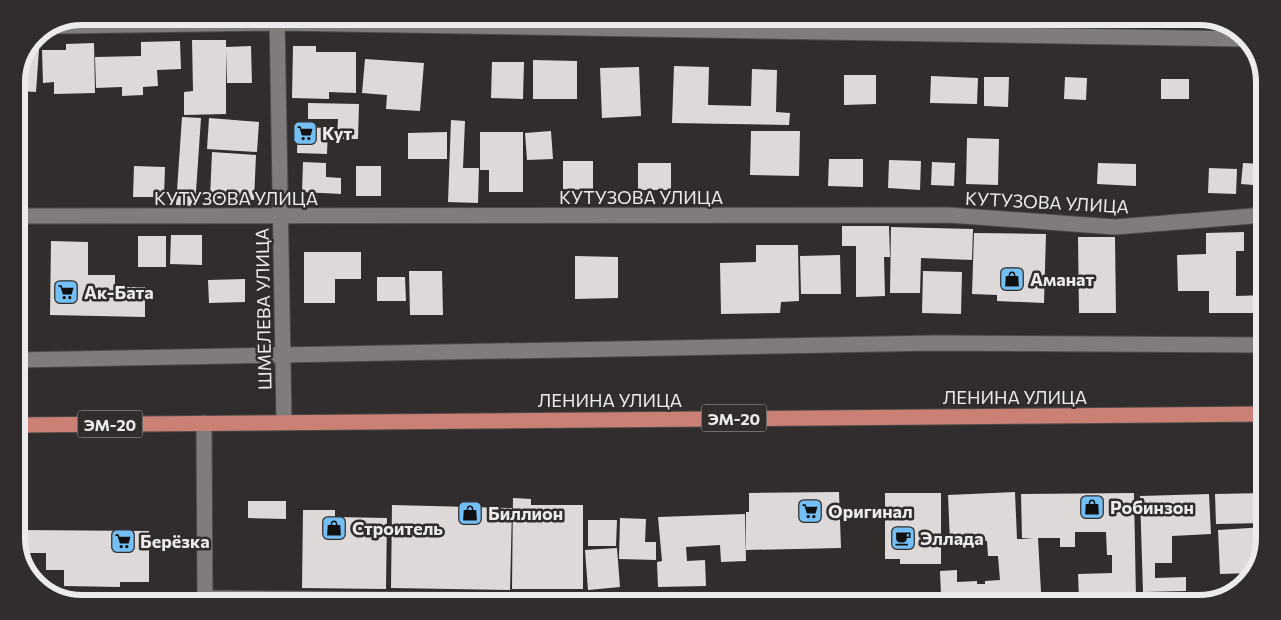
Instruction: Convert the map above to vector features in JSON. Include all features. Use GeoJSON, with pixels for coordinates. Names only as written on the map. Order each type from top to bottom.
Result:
{"type":"FeatureCollection","features":[{"type":"Feature","properties":{"kind":"main road","name":"ЛЕНИНА УЛИЦА"},"geometry":{"type":"LineString","coordinates":[[25,425],[284,421],[1256,414]]}},
{"type":"Feature","properties":{"kind":"street"},"geometry":{"type":"LineString","coordinates":[[76,26],[95,25]]}},
{"type":"Feature","properties":{"kind":"street","name":"ШМЕЛЕВА УЛИЦА"},"geometry":{"type":"LineString","coordinates":[[277,25],[284,421]]}},
{"type":"Feature","properties":{"kind":"street"},"geometry":{"type":"LineString","coordinates":[[532,25],[1237,39]]}},
{"type":"Feature","properties":{"kind":"street","name":"КУТУЗОВА УЛИЦА"},"geometry":{"type":"LineString","coordinates":[[25,216],[949,216],[1115,227],[1256,216]]}},
{"type":"Feature","properties":{"kind":"street"},"geometry":{"type":"LineString","coordinates":[[25,360],[935,343],[1256,345]]}},
{"type":"Feature","properties":{"kind":"street"},"geometry":{"type":"LineString","coordinates":[[204,422],[205,595]]}},
{"type":"Feature","properties":{"kind":"building"},"geometry":{"type":"Polygon","coordinates":[[[192,40],[226,40],[226,47],[251,46],[252,83],[227,83],[226,50],[226,114],[184,115],[184,92],[193,91],[192,40]]]}},
{"type":"Feature","properties":{"kind":"building"},"geometry":{"type":"Polygon","coordinates":[[[180,41],[181,69],[157,70],[158,86],[143,87],[143,95],[122,96],[122,87],[96,88],[95,57],[141,56],[141,42],[180,41]]]}},
{"type":"Feature","properties":{"kind":"building"},"geometry":{"type":"Polygon","coordinates":[[[94,43],[95,93],[54,94],[54,82],[43,83],[42,50],[66,50],[66,44],[94,43]]]}},
{"type":"Feature","properties":{"kind":"building"},"geometry":{"type":"Polygon","coordinates":[[[293,46],[316,46],[316,52],[356,52],[356,93],[329,92],[329,99],[292,98],[293,46]]]}},
{"type":"Feature","properties":{"kind":"building"},"geometry":{"type":"Polygon","coordinates":[[[36,49],[39,49],[36,92],[25,91],[25,78],[29,60],[36,49]]]}},
{"type":"Feature","properties":{"kind":"building"},"geometry":{"type":"Polygon","coordinates":[[[365,59],[424,63],[420,111],[386,109],[387,95],[362,93],[365,59]]]}},
{"type":"Feature","properties":{"kind":"building"},"geometry":{"type":"Polygon","coordinates":[[[533,60],[577,61],[577,99],[533,99],[533,60]]]}},
{"type":"Feature","properties":{"kind":"building"},"geometry":{"type":"Polygon","coordinates":[[[492,62],[524,62],[523,99],[491,98],[492,62]]]}},
{"type":"Feature","properties":{"kind":"building"},"geometry":{"type":"Polygon","coordinates":[[[674,66],[709,67],[708,105],[751,106],[752,69],[777,70],[776,112],[790,113],[789,125],[672,123],[674,66]]]}},
{"type":"Feature","properties":{"kind":"building"},"geometry":{"type":"Polygon","coordinates":[[[639,67],[641,116],[602,118],[600,68],[639,67]]]}},
{"type":"Feature","properties":{"kind":"building"},"geometry":{"type":"Polygon","coordinates":[[[844,75],[876,75],[876,104],[844,105],[844,75]]]}},
{"type":"Feature","properties":{"kind":"building"},"geometry":{"type":"Polygon","coordinates":[[[931,76],[978,78],[977,104],[930,103],[931,76]]]}},
{"type":"Feature","properties":{"kind":"building"},"geometry":{"type":"Polygon","coordinates":[[[984,77],[1009,77],[1008,107],[984,106],[984,77]]]}},
{"type":"Feature","properties":{"kind":"building"},"geometry":{"type":"Polygon","coordinates":[[[1065,77],[1087,78],[1086,100],[1064,99],[1065,77]]]}},
{"type":"Feature","properties":{"kind":"building"},"geometry":{"type":"Polygon","coordinates":[[[1161,79],[1189,79],[1189,99],[1161,99],[1161,79]]]}},
{"type":"Feature","properties":{"kind":"building"},"geometry":{"type":"Polygon","coordinates":[[[308,103],[359,104],[358,139],[337,139],[338,119],[308,119],[308,103]]]}},
{"type":"Feature","properties":{"kind":"building"},"geometry":{"type":"Polygon","coordinates":[[[182,117],[201,118],[195,206],[176,205],[182,117]]]}},
{"type":"Feature","properties":{"kind":"building"},"geometry":{"type":"Polygon","coordinates":[[[209,118],[259,122],[257,152],[207,149],[209,118]]]}},
{"type":"Feature","properties":{"kind":"building"},"geometry":{"type":"Polygon","coordinates":[[[451,120],[465,121],[463,168],[479,168],[478,203],[448,202],[451,120]]]}},
{"type":"Feature","properties":{"kind":"building"},"geometry":{"type":"Polygon","coordinates":[[[298,127],[328,128],[327,154],[297,153],[298,127]]]}},
{"type":"Feature","properties":{"kind":"building"},"geometry":{"type":"Polygon","coordinates":[[[551,131],[553,159],[527,160],[525,133],[551,131]]]}},
{"type":"Feature","properties":{"kind":"building"},"geometry":{"type":"Polygon","coordinates":[[[751,131],[800,131],[799,176],[750,175],[751,131]]]}},
{"type":"Feature","properties":{"kind":"building"},"geometry":{"type":"Polygon","coordinates":[[[447,132],[447,159],[408,159],[408,133],[447,132]]]}},
{"type":"Feature","properties":{"kind":"building"},"geometry":{"type":"Polygon","coordinates":[[[480,132],[523,132],[523,192],[489,192],[489,170],[480,170],[480,132]]]}},
{"type":"Feature","properties":{"kind":"building"},"geometry":{"type":"Polygon","coordinates":[[[967,138],[999,139],[998,185],[966,184],[967,138]]]}},
{"type":"Feature","properties":{"kind":"building"},"geometry":{"type":"Polygon","coordinates":[[[212,152],[256,155],[254,200],[210,198],[212,152]]]}},
{"type":"Feature","properties":{"kind":"building"},"geometry":{"type":"Polygon","coordinates":[[[829,159],[863,159],[863,187],[828,186],[829,159]]]}},
{"type":"Feature","properties":{"kind":"building"},"geometry":{"type":"Polygon","coordinates":[[[889,160],[921,161],[920,190],[888,188],[889,160]]]}},
{"type":"Feature","properties":{"kind":"building"},"geometry":{"type":"Polygon","coordinates":[[[563,161],[593,161],[593,190],[563,189],[563,161]]]}},
{"type":"Feature","properties":{"kind":"building"},"geometry":{"type":"Polygon","coordinates":[[[303,162],[326,163],[326,177],[341,178],[341,194],[302,192],[303,162]]]}},
{"type":"Feature","properties":{"kind":"building"},"geometry":{"type":"Polygon","coordinates":[[[932,162],[955,163],[954,186],[931,185],[932,162]]]}},
{"type":"Feature","properties":{"kind":"building"},"geometry":{"type":"Polygon","coordinates":[[[638,163],[671,163],[671,190],[638,190],[638,163]]]}},
{"type":"Feature","properties":{"kind":"building"},"geometry":{"type":"Polygon","coordinates":[[[1098,163],[1136,164],[1136,186],[1097,184],[1098,163]]]}},
{"type":"Feature","properties":{"kind":"building"},"geometry":{"type":"Polygon","coordinates":[[[1243,163],[1256,164],[1256,185],[1241,184],[1243,163]]]}},
{"type":"Feature","properties":{"kind":"building"},"geometry":{"type":"Polygon","coordinates":[[[134,166],[165,167],[164,197],[133,197],[134,166]]]}},
{"type":"Feature","properties":{"kind":"building"},"geometry":{"type":"Polygon","coordinates":[[[356,166],[381,166],[381,196],[356,196],[356,166]]]}},
{"type":"Feature","properties":{"kind":"building"},"geometry":{"type":"Polygon","coordinates":[[[1209,168],[1237,169],[1236,194],[1208,193],[1209,168]]]}},
{"type":"Feature","properties":{"kind":"building"},"geometry":{"type":"Polygon","coordinates":[[[842,226],[889,226],[890,257],[884,257],[885,296],[856,297],[856,246],[842,246],[842,226]]]}},
{"type":"Feature","properties":{"kind":"building"},"geometry":{"type":"Polygon","coordinates":[[[891,227],[973,229],[972,260],[921,258],[920,293],[890,293],[891,227]]]}},
{"type":"Feature","properties":{"kind":"building"},"geometry":{"type":"Polygon","coordinates":[[[1244,232],[1244,251],[1236,251],[1236,296],[1256,295],[1256,313],[1209,313],[1209,291],[1178,291],[1177,255],[1206,254],[1206,233],[1244,232]]]}},
{"type":"Feature","properties":{"kind":"building"},"geometry":{"type":"Polygon","coordinates":[[[974,233],[1046,234],[1044,303],[997,301],[997,295],[972,294],[974,233]]]}},
{"type":"Feature","properties":{"kind":"building"},"geometry":{"type":"Polygon","coordinates":[[[171,235],[202,235],[202,265],[170,264],[171,235]]]}},
{"type":"Feature","properties":{"kind":"building"},"geometry":{"type":"Polygon","coordinates":[[[138,236],[166,236],[166,267],[138,267],[138,236]]]}},
{"type":"Feature","properties":{"kind":"building"},"geometry":{"type":"Polygon","coordinates":[[[1078,237],[1115,237],[1116,313],[1079,313],[1078,237]]]}},
{"type":"Feature","properties":{"kind":"building"},"geometry":{"type":"Polygon","coordinates":[[[51,241],[88,242],[88,275],[115,275],[115,287],[145,287],[145,317],[50,315],[51,241]]]}},
{"type":"Feature","properties":{"kind":"building"},"geometry":{"type":"Polygon","coordinates":[[[756,245],[798,245],[799,301],[781,302],[780,313],[721,314],[720,263],[756,262],[756,245]]]}},
{"type":"Feature","properties":{"kind":"building"},"geometry":{"type":"Polygon","coordinates":[[[304,252],[361,252],[361,279],[335,279],[335,303],[304,303],[304,252]]]}},
{"type":"Feature","properties":{"kind":"building"},"geometry":{"type":"Polygon","coordinates":[[[840,255],[841,294],[801,294],[800,256],[840,255]]]}},
{"type":"Feature","properties":{"kind":"building"},"geometry":{"type":"Polygon","coordinates":[[[575,256],[618,257],[618,298],[575,299],[575,256]]]}},
{"type":"Feature","properties":{"kind":"building"},"geometry":{"type":"Polygon","coordinates":[[[409,271],[442,271],[443,315],[410,315],[409,271]]]}},
{"type":"Feature","properties":{"kind":"building"},"geometry":{"type":"Polygon","coordinates":[[[923,271],[962,272],[961,314],[922,313],[923,271]]]}},
{"type":"Feature","properties":{"kind":"building"},"geometry":{"type":"Polygon","coordinates":[[[377,277],[405,277],[406,301],[377,301],[377,277]]]}},
{"type":"Feature","properties":{"kind":"building"},"geometry":{"type":"Polygon","coordinates":[[[245,279],[245,302],[209,303],[208,280],[245,279]]]}},
{"type":"Feature","properties":{"kind":"building"},"geometry":{"type":"Polygon","coordinates":[[[839,492],[841,548],[746,550],[746,512],[749,512],[749,493],[839,492]]]}},
{"type":"Feature","properties":{"kind":"building"},"geometry":{"type":"Polygon","coordinates":[[[1015,492],[1017,539],[1033,539],[1022,538],[1021,494],[1134,493],[1136,595],[1079,595],[1078,574],[1112,573],[1112,555],[1107,555],[1106,532],[1075,532],[1075,547],[1060,547],[1060,538],[1038,538],[1041,592],[941,595],[940,571],[957,570],[957,582],[977,581],[977,584],[985,584],[985,581],[1000,580],[998,556],[988,556],[987,541],[950,542],[948,495],[1015,492]]]}},
{"type":"Feature","properties":{"kind":"building"},"geometry":{"type":"Polygon","coordinates":[[[885,493],[941,493],[941,564],[900,564],[900,559],[885,559],[885,493]]]}},
{"type":"Feature","properties":{"kind":"building"},"geometry":{"type":"Polygon","coordinates":[[[1256,493],[1256,523],[1216,524],[1215,494],[1256,493]]]}},
{"type":"Feature","properties":{"kind":"building"},"geometry":{"type":"Polygon","coordinates":[[[1209,494],[1211,534],[1172,536],[1172,563],[1155,563],[1155,578],[1186,577],[1186,591],[1143,592],[1140,496],[1209,494]]]}},
{"type":"Feature","properties":{"kind":"building"},"geometry":{"type":"Polygon","coordinates":[[[513,498],[531,499],[531,505],[583,505],[583,589],[512,589],[513,498]]]}},
{"type":"Feature","properties":{"kind":"building"},"geometry":{"type":"Polygon","coordinates":[[[248,501],[286,501],[286,519],[248,518],[248,501]]]}},
{"type":"Feature","properties":{"kind":"building"},"geometry":{"type":"Polygon","coordinates":[[[392,505],[512,508],[510,590],[391,588],[392,505]]]}},
{"type":"Feature","properties":{"kind":"building"},"geometry":{"type":"Polygon","coordinates":[[[303,510],[335,510],[335,517],[387,518],[386,589],[302,588],[303,510]]]}},
{"type":"Feature","properties":{"kind":"building"},"geometry":{"type":"Polygon","coordinates":[[[745,514],[746,561],[721,562],[720,545],[686,547],[687,561],[705,560],[706,586],[658,587],[657,562],[662,561],[658,517],[745,514]]]}},
{"type":"Feature","properties":{"kind":"building"},"geometry":{"type":"Polygon","coordinates":[[[620,518],[646,519],[645,542],[656,542],[656,560],[619,559],[620,518]]]}},
{"type":"Feature","properties":{"kind":"building"},"geometry":{"type":"Polygon","coordinates":[[[588,520],[617,520],[616,546],[588,546],[588,520]]]}},
{"type":"Feature","properties":{"kind":"building"},"geometry":{"type":"Polygon","coordinates":[[[1256,528],[1254,553],[1244,573],[1220,574],[1218,530],[1256,528]]]}},
{"type":"Feature","properties":{"kind":"building"},"geometry":{"type":"Polygon","coordinates":[[[25,530],[149,531],[149,582],[120,582],[120,587],[64,586],[64,570],[46,570],[46,553],[27,553],[25,530]]]}},
{"type":"Feature","properties":{"kind":"building"},"geometry":{"type":"Polygon","coordinates":[[[617,548],[620,587],[588,590],[585,550],[617,548]]]}},
{"type":"Feature","properties":{"kind":"place","name":"Кут"},"geometry":{"type":"Point","coordinates":[305,133]}},
{"type":"Feature","properties":{"kind":"place","name":"Аманат"},"geometry":{"type":"Point","coordinates":[1012,279]}},
{"type":"Feature","properties":{"kind":"place","name":"Ак-Бата"},"geometry":{"type":"Point","coordinates":[66,292]}},
{"type":"Feature","properties":{"kind":"place","name":"Робинзон"},"geometry":{"type":"Point","coordinates":[1092,507]}},
{"type":"Feature","properties":{"kind":"place","name":"Оригинал"},"geometry":{"type":"Point","coordinates":[810,511]}},
{"type":"Feature","properties":{"kind":"place","name":"Биллион"},"geometry":{"type":"Point","coordinates":[470,513]}},
{"type":"Feature","properties":{"kind":"place","name":"Строитель"},"geometry":{"type":"Point","coordinates":[334,528]}},
{"type":"Feature","properties":{"kind":"place","name":"Эллада"},"geometry":{"type":"Point","coordinates":[903,538]}},
{"type":"Feature","properties":{"kind":"place","name":"Берёзка"},"geometry":{"type":"Point","coordinates":[123,541]}}]}
